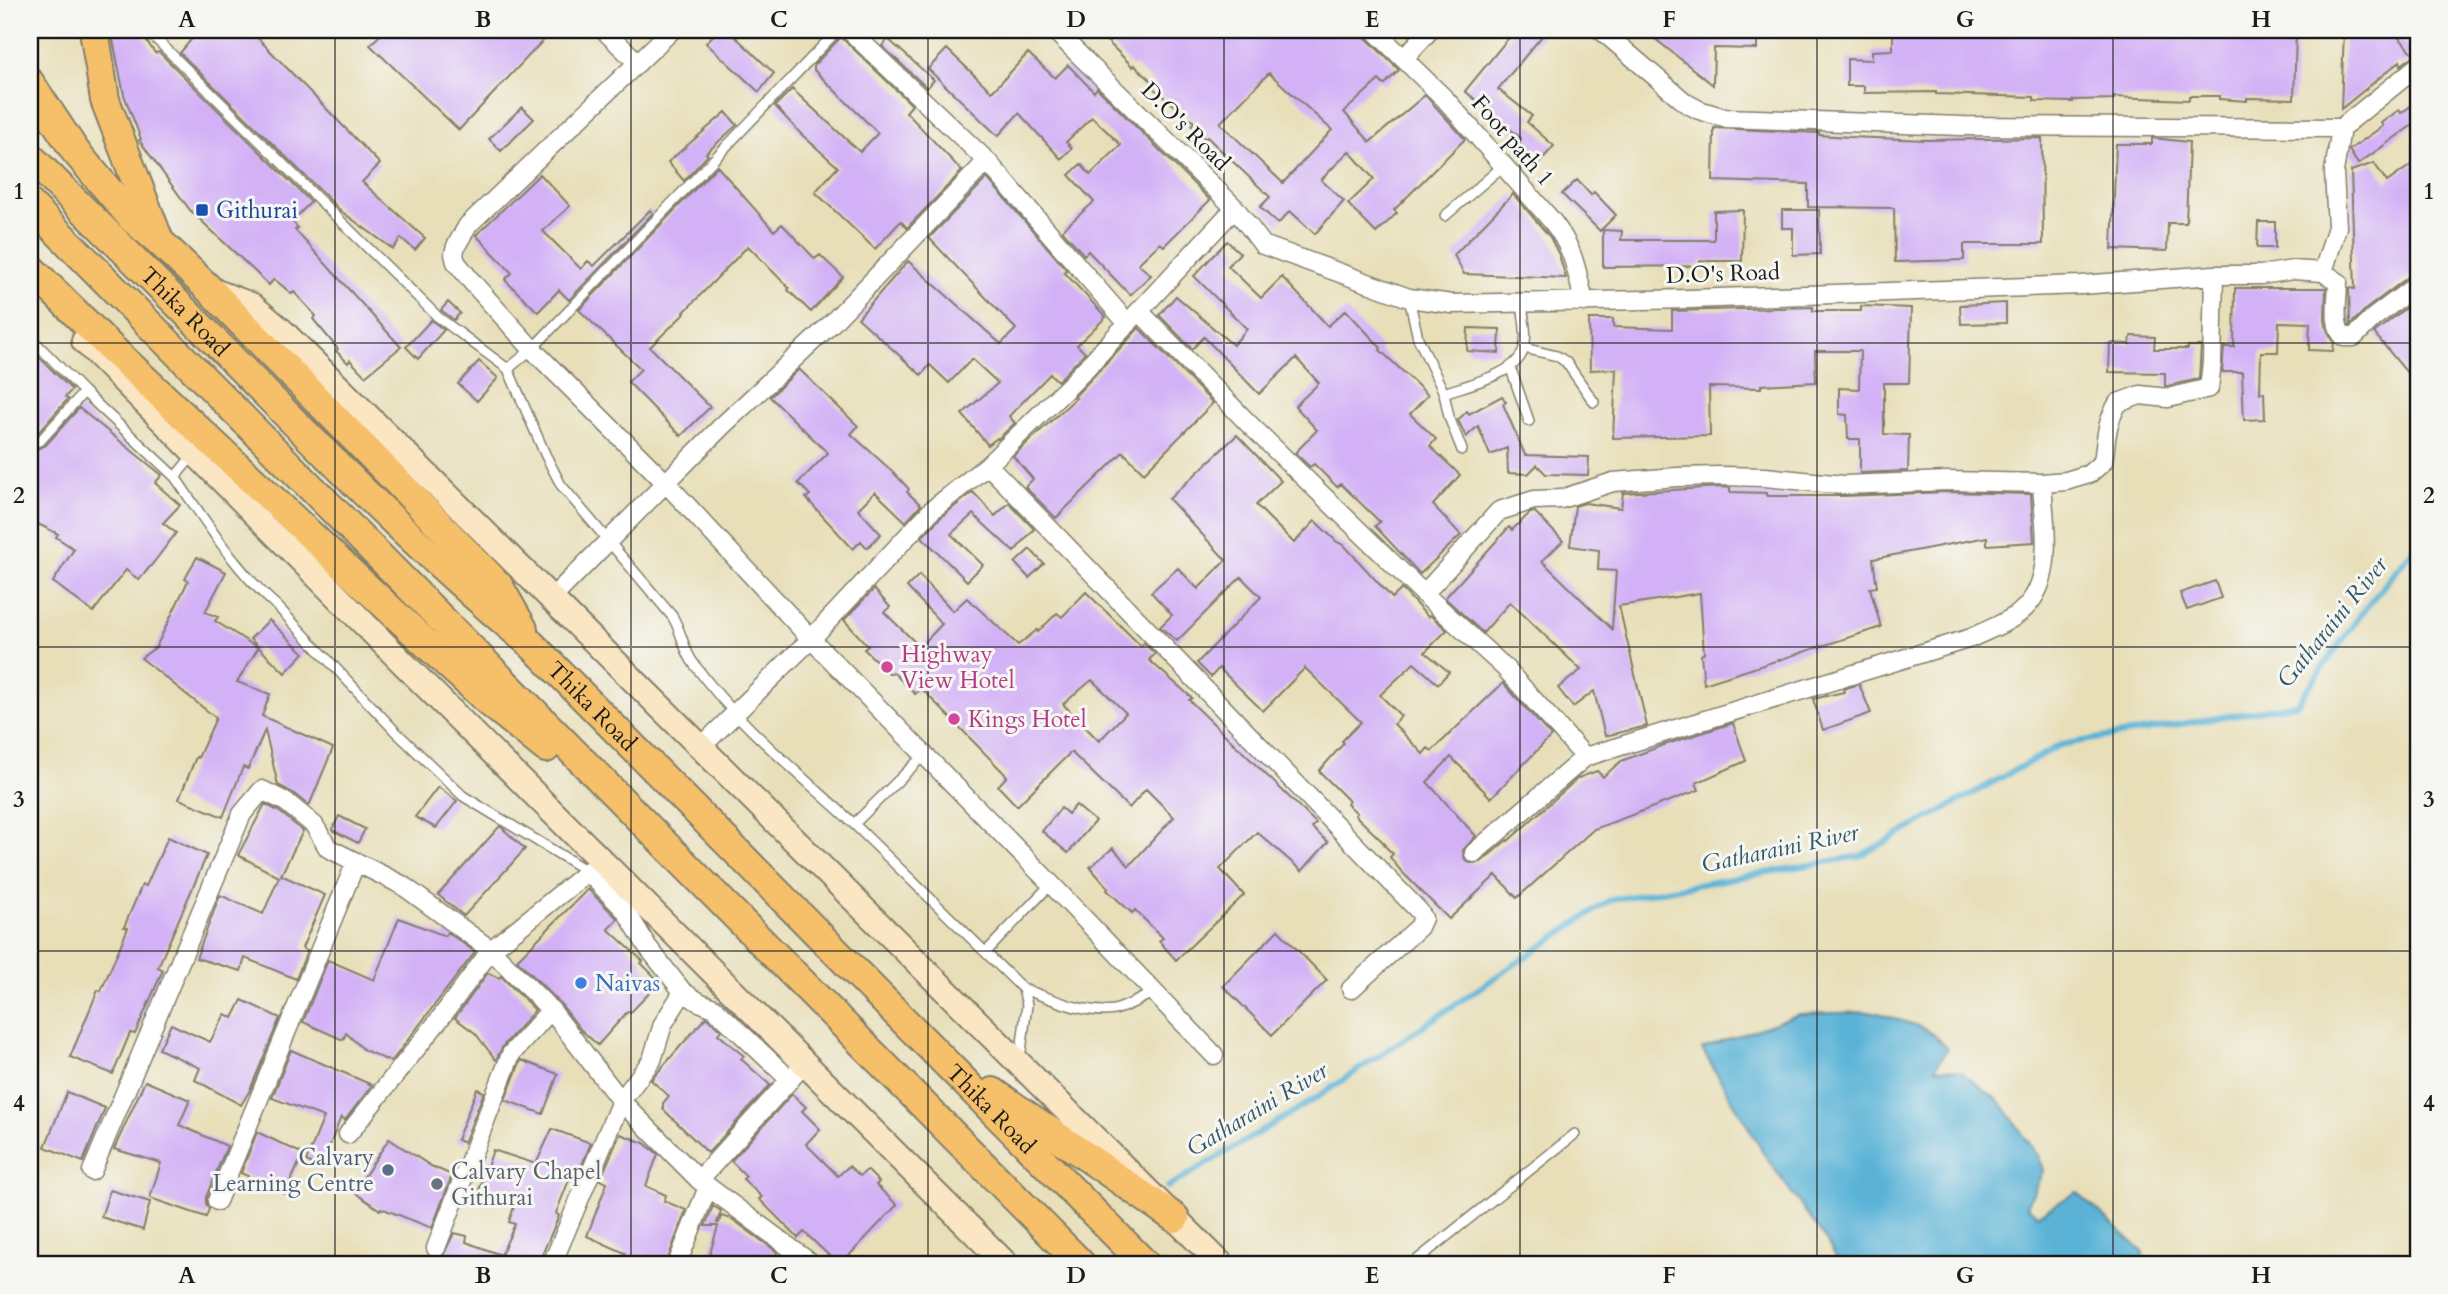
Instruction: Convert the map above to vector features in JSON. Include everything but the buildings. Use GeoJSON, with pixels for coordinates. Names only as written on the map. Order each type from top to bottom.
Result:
{"type":"FeatureCollection","features":[{"type":"Feature","properties":{"kind":"highway"},"geometry":{"type":"LineString","coordinates":[[94,30],[105,100],[159,241]]}},
{"type":"Feature","properties":{"kind":"highway"},"geometry":{"type":"LineString","coordinates":[[30,83],[75,151],[132,218],[210,290],[498,585],[531,644]]}},
{"type":"Feature","properties":{"kind":"highway","name":"Thika Road"},"geometry":{"type":"LineString","coordinates":[[30,157],[398,524],[480,602],[531,644],[1145,1264]]}},
{"type":"Feature","properties":{"kind":"highway","name":"Thika Road"},"geometry":{"type":"LineString","coordinates":[[30,204],[1081,1264]]}},
{"type":"Feature","properties":{"kind":"highway"},"geometry":{"type":"LineString","coordinates":[[30,268],[110,347],[472,686],[523,730],[629,811]]}},
{"type":"Feature","properties":{"kind":"highway"},"geometry":{"type":"LineString","coordinates":[[939,1055],[1175,1218]]}},
{"type":"Feature","properties":{"kind":"main road"},"geometry":{"type":"LineString","coordinates":[[30,284],[415,675],[595,866],[797,1072],[1006,1264]]}},
{"type":"Feature","properties":{"kind":"main road","name":"Thika Road"},"geometry":{"type":"LineString","coordinates":[[210,290],[251,306],[282,331],[1222,1264]]}},
{"type":"Feature","properties":{"kind":"street"},"geometry":{"type":"LineString","coordinates":[[604,30],[638,64]]}},
{"type":"Feature","properties":{"kind":"street"},"geometry":{"type":"LineString","coordinates":[[672,30],[477,217],[456,246],[456,262],[532,349],[666,483],[811,639],[1214,1055]]}},
{"type":"Feature","properties":{"kind":"street"},"geometry":{"type":"LineString","coordinates":[[849,30],[987,161],[1134,317],[1504,667],[1585,757]]}},
{"type":"Feature","properties":{"kind":"street","name":"D.O's Road"},"geometry":{"type":"LineString","coordinates":[[1054,30],[1235,208],[1263,245],[1409,298],[1452,304],[1584,302],[2081,285],[2214,275],[2261,275],[2293,270],[2323,272]]}},
{"type":"Feature","properties":{"kind":"street","name":"Foot path 1"},"geometry":{"type":"LineString","coordinates":[[1374,30],[1445,99],[1566,240],[1584,302]]}},
{"type":"Feature","properties":{"kind":"street"},"geometry":{"type":"LineString","coordinates":[[1404,58],[1430,30]]}},
{"type":"Feature","properties":{"kind":"street"},"geometry":{"type":"LineString","coordinates":[[1601,30],[1686,103],[1725,118],[1962,126],[2341,128],[2418,66]]}},
{"type":"Feature","properties":{"kind":"street"},"geometry":{"type":"LineString","coordinates":[[2341,128],[2333,172],[2337,227],[2323,272],[2338,282],[2338,332],[2344,337],[2354,337],[2373,318],[2418,284]]}},
{"type":"Feature","properties":{"kind":"street"},"geometry":{"type":"LineString","coordinates":[[552,598],[721,427],[832,323],[987,161]]}},
{"type":"Feature","properties":{"kind":"street"},"geometry":{"type":"LineString","coordinates":[[701,747],[811,639],[932,510],[988,465],[1073,382],[1235,208]]}},
{"type":"Feature","properties":{"kind":"street"},"geometry":{"type":"LineString","coordinates":[[1424,594],[1499,511],[1534,500],[1561,499],[1613,482],[1721,476],[1765,477],[1844,485],[1948,481],[2042,483],[2066,481],[2089,474],[2103,461],[2105,433],[2118,403],[2140,395],[2168,398],[2209,388],[2213,362],[2214,275]]}},
{"type":"Feature","properties":{"kind":"street"},"geometry":{"type":"LineString","coordinates":[[988,465],[1419,911],[1423,918],[1419,927],[1351,989]]}},
{"type":"Feature","properties":{"kind":"street"},"geometry":{"type":"LineString","coordinates":[[1474,853],[1585,757],[1970,638],[2015,616],[2037,594],[2044,573],[2042,483]]}},
{"type":"Feature","properties":{"kind":"street"},"geometry":{"type":"LineString","coordinates":[[92,1171],[243,814],[262,790],[286,802],[314,825],[328,848],[402,885],[491,950],[551,1010],[621,1101],[703,1183],[812,1264]]}},
{"type":"Feature","properties":{"kind":"street"},"geometry":{"type":"LineString","coordinates":[[217,1201],[356,862]]}},
{"type":"Feature","properties":{"kind":"street"},"geometry":{"type":"LineString","coordinates":[[348,1134],[491,950],[595,866],[647,946],[683,992],[720,1013],[797,1072],[703,1183],[677,1264]]}},
{"type":"Feature","properties":{"kind":"street"},"geometry":{"type":"LineString","coordinates":[[552,1264],[621,1101],[652,1060],[663,1024],[683,992]]}},
{"type":"Feature","properties":{"kind":"street"},"geometry":{"type":"LineString","coordinates":[[436,1248],[511,1054],[551,1010]]}},
{"type":"Feature","properties":{"kind":"lane"},"geometry":{"type":"LineString","coordinates":[[147,30],[438,317],[508,369],[539,443],[561,485],[672,616],[679,626],[692,662],[734,714],[854,824],[1023,989],[1084,1009],[1100,1011],[1116,1010],[1154,992]]}},
{"type":"Feature","properties":{"kind":"lane"},"geometry":{"type":"LineString","coordinates":[[508,369],[532,349],[838,30]]}},
{"type":"Feature","properties":{"kind":"lane"},"geometry":{"type":"LineString","coordinates":[[1445,216],[1503,166]]}},
{"type":"Feature","properties":{"kind":"lane"},"geometry":{"type":"LineString","coordinates":[[1409,298],[1418,338],[1444,393],[1462,450]]}},
{"type":"Feature","properties":{"kind":"lane"},"geometry":{"type":"LineString","coordinates":[[1444,393],[1511,369],[1520,359],[1524,348],[1522,303]]}},
{"type":"Feature","properties":{"kind":"lane"},"geometry":{"type":"LineString","coordinates":[[30,337],[175,477],[235,564],[396,732],[463,796],[595,866]]}},
{"type":"Feature","properties":{"kind":"lane"},"geometry":{"type":"LineString","coordinates":[[1524,348],[1557,356],[1566,362],[1594,402]]}},
{"type":"Feature","properties":{"kind":"lane"},"geometry":{"type":"LineString","coordinates":[[1511,369],[1529,421]]}},
{"type":"Feature","properties":{"kind":"lane"},"geometry":{"type":"LineString","coordinates":[[30,444],[41,440],[84,392]]}},
{"type":"Feature","properties":{"kind":"lane"},"geometry":{"type":"LineString","coordinates":[[175,477],[195,452]]}},
{"type":"Feature","properties":{"kind":"lane"},"geometry":{"type":"LineString","coordinates":[[854,824],[924,755]]}},
{"type":"Feature","properties":{"kind":"lane"},"geometry":{"type":"LineString","coordinates":[[986,952],[1051,884]]}},
{"type":"Feature","properties":{"kind":"lane"},"geometry":{"type":"LineString","coordinates":[[1020,1064],[1027,1005],[1023,989]]}},
{"type":"Feature","properties":{"kind":"lane"},"geometry":{"type":"LineString","coordinates":[[1412,1264],[1575,1133]]}},
{"type":"Feature","properties":{"kind":"water"},"geometry":{"type":"Polygon","coordinates":[[[1875,1012],[1926,1029],[1948,1048],[1935,1068],[1960,1071],[2001,1103],[2039,1157],[2043,1171],[2027,1206],[2037,1215],[2077,1192],[2142,1251],[2146,1264],[1840,1264],[1766,1157],[1702,1049],[1799,1014],[1875,1012]]]}},
{"type":"Feature","properties":{"kind":"waterway","name":"Gatharaini River"},"geometry":{"type":"LineString","coordinates":[[1168,1187],[1315,1099],[1610,900],[1860,856],[2060,745],[2297,704],[2361,614],[2418,543]]}},
{"type":"Feature","properties":{"kind":"place","name":"Githurai"},"geometry":{"type":"Point","coordinates":[202,210]}},
{"type":"Feature","properties":{"kind":"place","name":"Highway View Hotel"},"geometry":{"type":"Point","coordinates":[887,667]}},
{"type":"Feature","properties":{"kind":"place","name":"Kings Hotel"},"geometry":{"type":"Point","coordinates":[954,719]}},
{"type":"Feature","properties":{"kind":"place","name":"Naivas"},"geometry":{"type":"Point","coordinates":[581,983]}},
{"type":"Feature","properties":{"kind":"place","name":"Calvary Learning Centre"},"geometry":{"type":"Point","coordinates":[388,1170]}},
{"type":"Feature","properties":{"kind":"place","name":"Calvary Chapel Githurai"},"geometry":{"type":"Point","coordinates":[437,1184]}}]}
